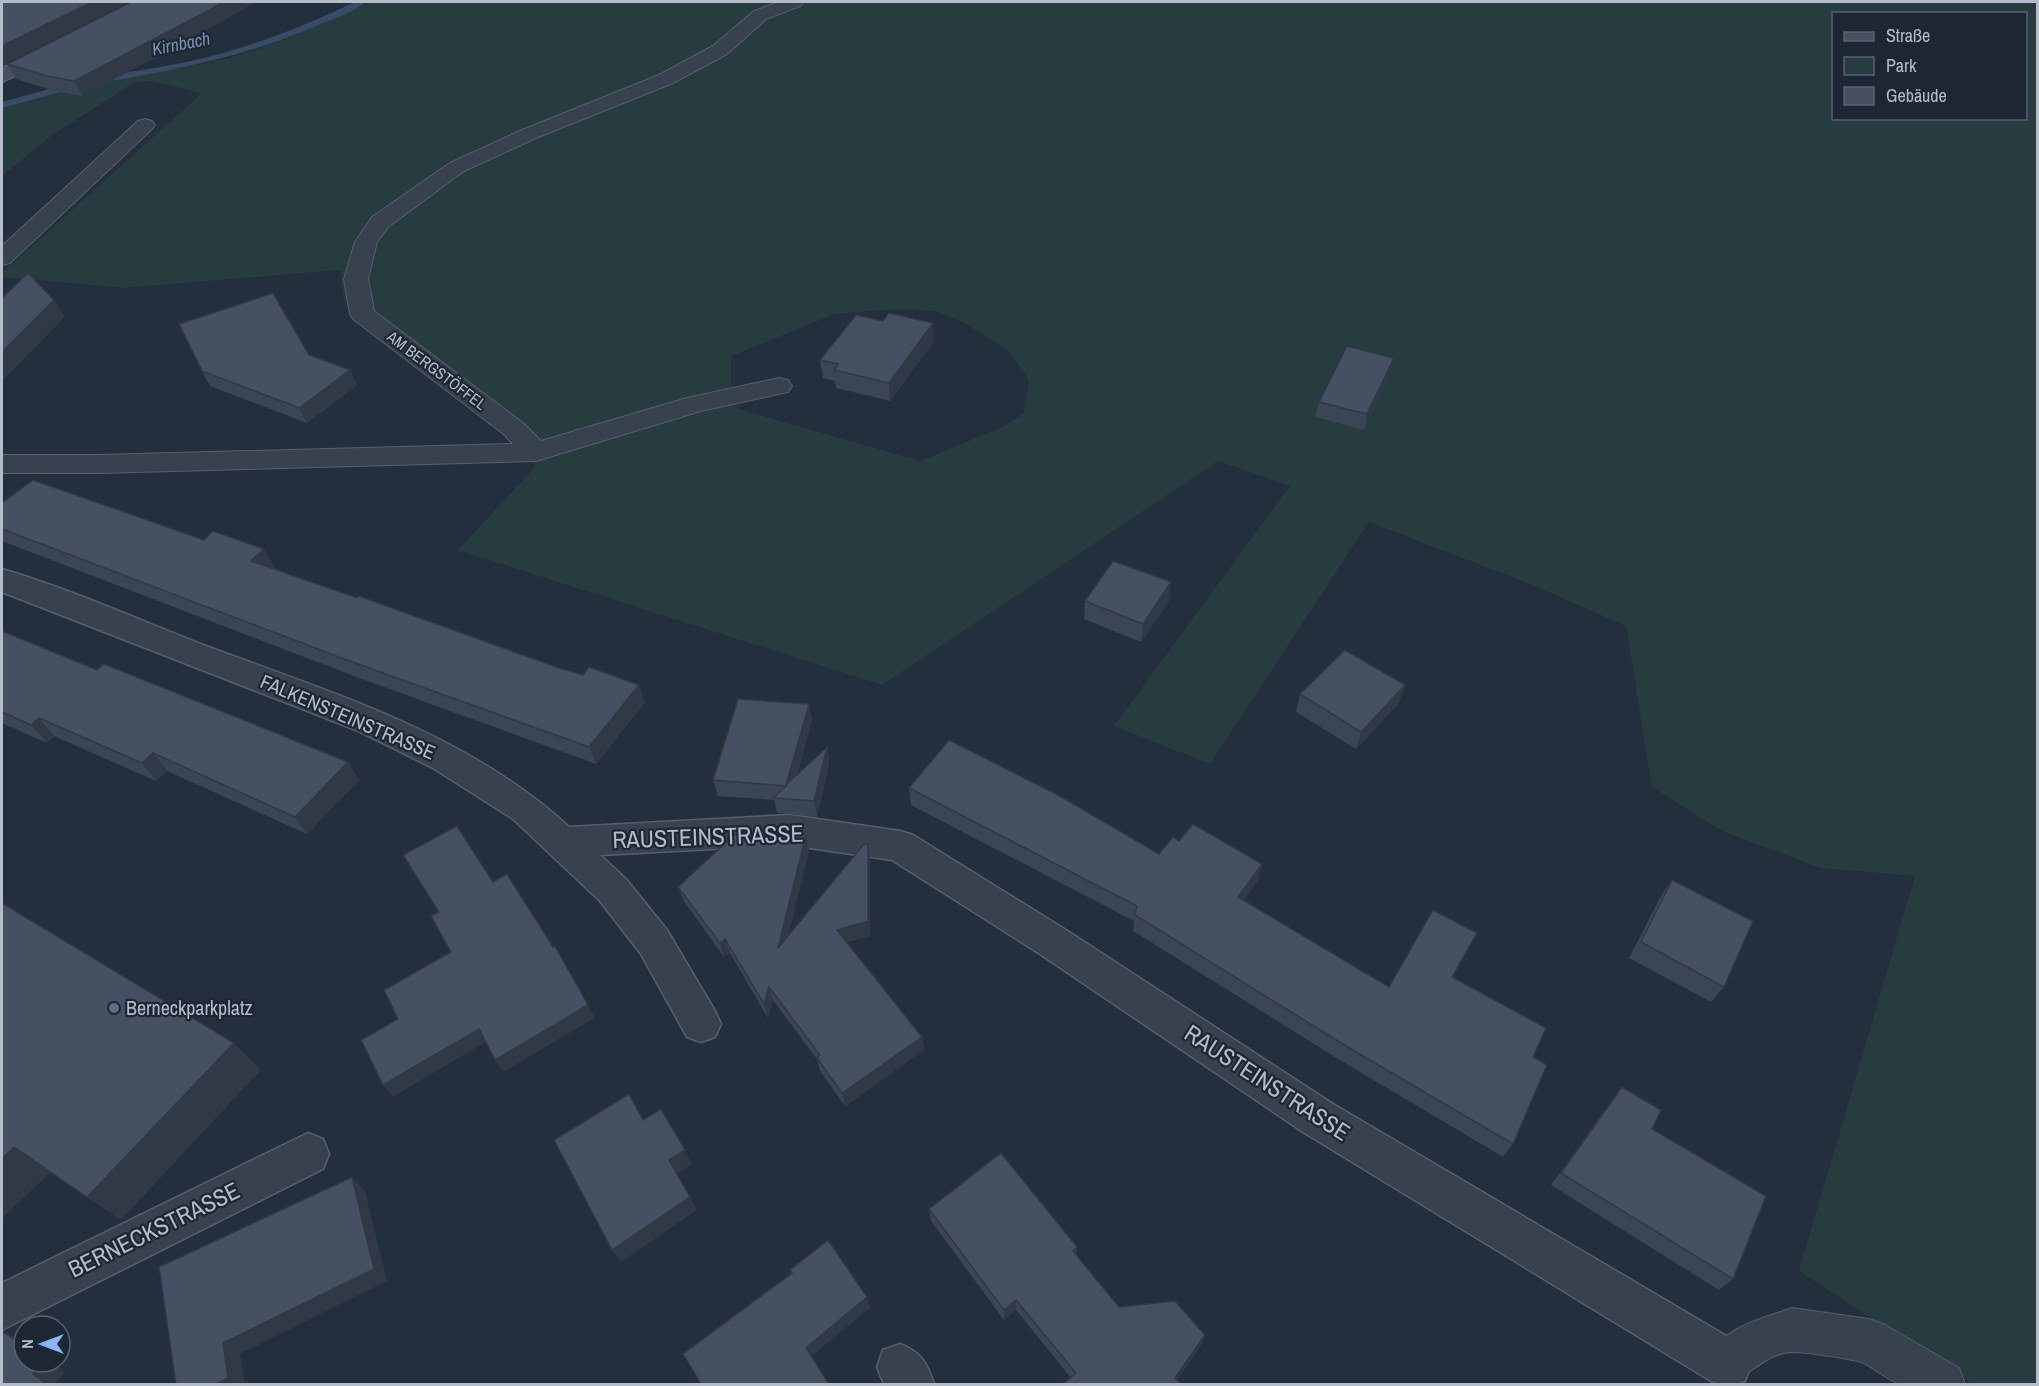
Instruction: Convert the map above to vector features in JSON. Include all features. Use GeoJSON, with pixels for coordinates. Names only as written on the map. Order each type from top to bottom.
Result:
{"type":"FeatureCollection","features":[{"type":"Feature","properties":{"kind":"main road"},"geometry":{"type":"LineString","coordinates":[[2,76],[64,44]]}},
{"type":"Feature","properties":{"kind":"street","name":"FALKENSTEINSTRASSE"},"geometry":{"type":"LineString","coordinates":[[2,580],[368,721],[455,764],[526,809],[613,890],[654,942],[701,1024]]}},
{"type":"Feature","properties":{"kind":"street","name":"RAUSTEINSTRASSE"},"geometry":{"type":"LineString","coordinates":[[562,842],[790,830],[900,846],[1053,942],[1318,1118],[1728,1364]]}},
{"type":"Feature","properties":{"kind":"street","name":"BERNECKSTRASSE"},"geometry":{"type":"LineString","coordinates":[[2,1307],[308,1154]]}},
{"type":"Feature","properties":{"kind":"lane","name":"AM BERGSTÖFFEL"},"geometry":{"type":"LineString","coordinates":[[536,452],[514,429],[362,314],[356,279],[366,242],[380,222],[457,167],[529,134],[666,79],[720,51],[760,15],[794,2]]}},
{"type":"Feature","properties":{"kind":"lane"},"geometry":{"type":"LineString","coordinates":[[2,258],[145,126]]}},
{"type":"Feature","properties":{"kind":"lane"},"geometry":{"type":"LineString","coordinates":[[2,464],[99,464],[536,452],[696,404],[779,386]]}},
{"type":"Feature","properties":{"kind":"lane","name":"RAUSTEINSTRASSE"},"geometry":{"type":"LineString","coordinates":[[1728,1364],[1748,1346],[1792,1330],[1869,1341],[1943,1384]]}},
{"type":"Feature","properties":{"kind":"green space"},"geometry":{"type":"Polygon","coordinates":[[[370,2],[2037,2],[2037,1384],[1972,1384],[1799,1271],[1915,876],[1821,868],[1724,832],[1652,787],[1626,626],[1535,586],[1369,522],[1210,764],[1114,726],[1290,486],[1218,461],[882,685],[458,550],[536,466],[504,436],[354,317],[343,297],[340,270],[125,288],[2,277],[2,273],[202,93],[151,81],[133,83],[51,136],[2,176],[2,107],[81,85],[189,67],[236,56],[314,27],[370,2]],[[895,309],[835,314],[731,356],[731,385],[738,409],[920,461],[1003,427],[1024,413],[1029,380],[1008,350],[964,323],[937,311],[895,309]]]}},
{"type":"Feature","properties":{"kind":"building"},"geometry":{"type":"Polygon","coordinates":[[[2,2],[92,2],[2,46],[2,2]]]}},
{"type":"Feature","properties":{"kind":"building"},"geometry":{"type":"Polygon","coordinates":[[[131,2],[224,2],[74,81],[7,64],[131,2]]]}},
{"type":"Feature","properties":{"kind":"building"},"geometry":{"type":"Polygon","coordinates":[[[28,273],[54,300],[2,352],[2,298],[28,273]]]}},
{"type":"Feature","properties":{"kind":"building"},"geometry":{"type":"Polygon","coordinates":[[[273,293],[309,355],[350,370],[299,408],[202,371],[179,324],[273,293]]]}},
{"type":"Feature","properties":{"kind":"building"},"geometry":{"type":"Polygon","coordinates":[[[889,313],[933,323],[889,383],[834,370],[838,364],[820,360],[856,315],[883,321],[889,313]]]}},
{"type":"Feature","properties":{"kind":"building"},"geometry":{"type":"Polygon","coordinates":[[[1347,346],[1394,358],[1367,414],[1319,402],[1347,346]]]}},
{"type":"Feature","properties":{"kind":"building"},"geometry":{"type":"Polygon","coordinates":[[[33,480],[204,540],[213,531],[264,549],[251,561],[357,598],[359,596],[559,668],[583,675],[589,667],[639,685],[589,747],[344,659],[2,529],[2,503],[33,480]]]}},
{"type":"Feature","properties":{"kind":"building"},"geometry":{"type":"Polygon","coordinates":[[[1113,561],[1171,582],[1143,624],[1085,601],[1113,561]]]}},
{"type":"Feature","properties":{"kind":"building"},"geometry":{"type":"Polygon","coordinates":[[[2,631],[97,670],[104,664],[348,762],[295,817],[153,753],[142,763],[39,718],[31,725],[2,712],[2,631]]]}},
{"type":"Feature","properties":{"kind":"building"},"geometry":{"type":"Polygon","coordinates":[[[1345,650],[1405,685],[1361,732],[1300,694],[1345,650]]]}},
{"type":"Feature","properties":{"kind":"building"},"geometry":{"type":"Polygon","coordinates":[[[738,699],[809,704],[786,785],[827,747],[814,801],[773,798],[786,786],[713,780],[738,699]]]}},
{"type":"Feature","properties":{"kind":"building"},"geometry":{"type":"Polygon","coordinates":[[[949,740],[1058,795],[1159,854],[1173,837],[1179,841],[1193,824],[1262,864],[1238,897],[1389,987],[1433,910],[1477,933],[1452,977],[1546,1028],[1533,1057],[1547,1065],[1513,1144],[1346,1046],[1135,915],[1137,906],[909,788],[949,740]]]}},
{"type":"Feature","properties":{"kind":"building"},"geometry":{"type":"Polygon","coordinates":[[[457,826],[493,882],[507,874],[553,947],[555,946],[588,1005],[495,1060],[479,1029],[383,1085],[361,1040],[398,1019],[384,990],[451,952],[431,916],[439,912],[403,855],[457,826]]]}},
{"type":"Feature","properties":{"kind":"building"},"geometry":{"type":"Polygon","coordinates":[[[786,832],[806,835],[778,948],[864,844],[868,844],[868,921],[837,930],[922,1037],[842,1093],[817,1058],[820,1055],[769,987],[764,1004],[725,939],[720,943],[678,887],[734,835],[786,832]]]}},
{"type":"Feature","properties":{"kind":"building"},"geometry":{"type":"Polygon","coordinates":[[[1672,880],[1753,921],[1724,987],[1641,942],[1672,880]]]}},
{"type":"Feature","properties":{"kind":"building"},"geometry":{"type":"Polygon","coordinates":[[[2,903],[234,1043],[87,1197],[14,1147],[2,1159],[2,903]]]}},
{"type":"Feature","properties":{"kind":"building"},"geometry":{"type":"Polygon","coordinates":[[[1622,1087],[1661,1110],[1652,1129],[1766,1196],[1733,1279],[1561,1173],[1622,1087]]]}},
{"type":"Feature","properties":{"kind":"building"},"geometry":{"type":"Polygon","coordinates":[[[629,1094],[643,1120],[661,1109],[685,1150],[669,1160],[690,1197],[612,1250],[554,1140],[629,1094]]]}},
{"type":"Feature","properties":{"kind":"building"},"geometry":{"type":"Polygon","coordinates":[[[1001,1153],[1077,1247],[1073,1251],[1119,1307],[1175,1301],[1205,1335],[1175,1378],[1181,1384],[1063,1384],[1076,1373],[1016,1300],[1004,1310],[929,1209],[1001,1153]]]}},
{"type":"Feature","properties":{"kind":"building"},"geometry":{"type":"Polygon","coordinates":[[[352,1177],[374,1269],[223,1343],[228,1378],[216,1384],[176,1384],[159,1267],[352,1177]]]}},
{"type":"Feature","properties":{"kind":"building"},"geometry":{"type":"Polygon","coordinates":[[[828,1240],[867,1297],[806,1348],[829,1384],[701,1384],[683,1354],[792,1273],[790,1270],[828,1240]]]}},
{"type":"Feature","properties":{"kind":"building"},"geometry":{"type":"Polygon","coordinates":[[[4,1332],[12,1338],[12,1374],[33,1374],[46,1384],[2,1384],[2,1335],[4,1332]]]}},
{"type":"Feature","properties":{"kind":"waterway","name":"Kirnbach"},"geometry":{"type":"LineString","coordinates":[[99,80],[187,65],[235,53],[290,34],[361,2]]}},
{"type":"Feature","properties":{"kind":"waterway","name":"Kirnbach"},"geometry":{"type":"LineString","coordinates":[[2,105],[74,85]]}},
{"type":"Feature","properties":{"kind":"place","name":"Berneckparkplatz"},"geometry":{"type":"Point","coordinates":[114,1008]}}]}
